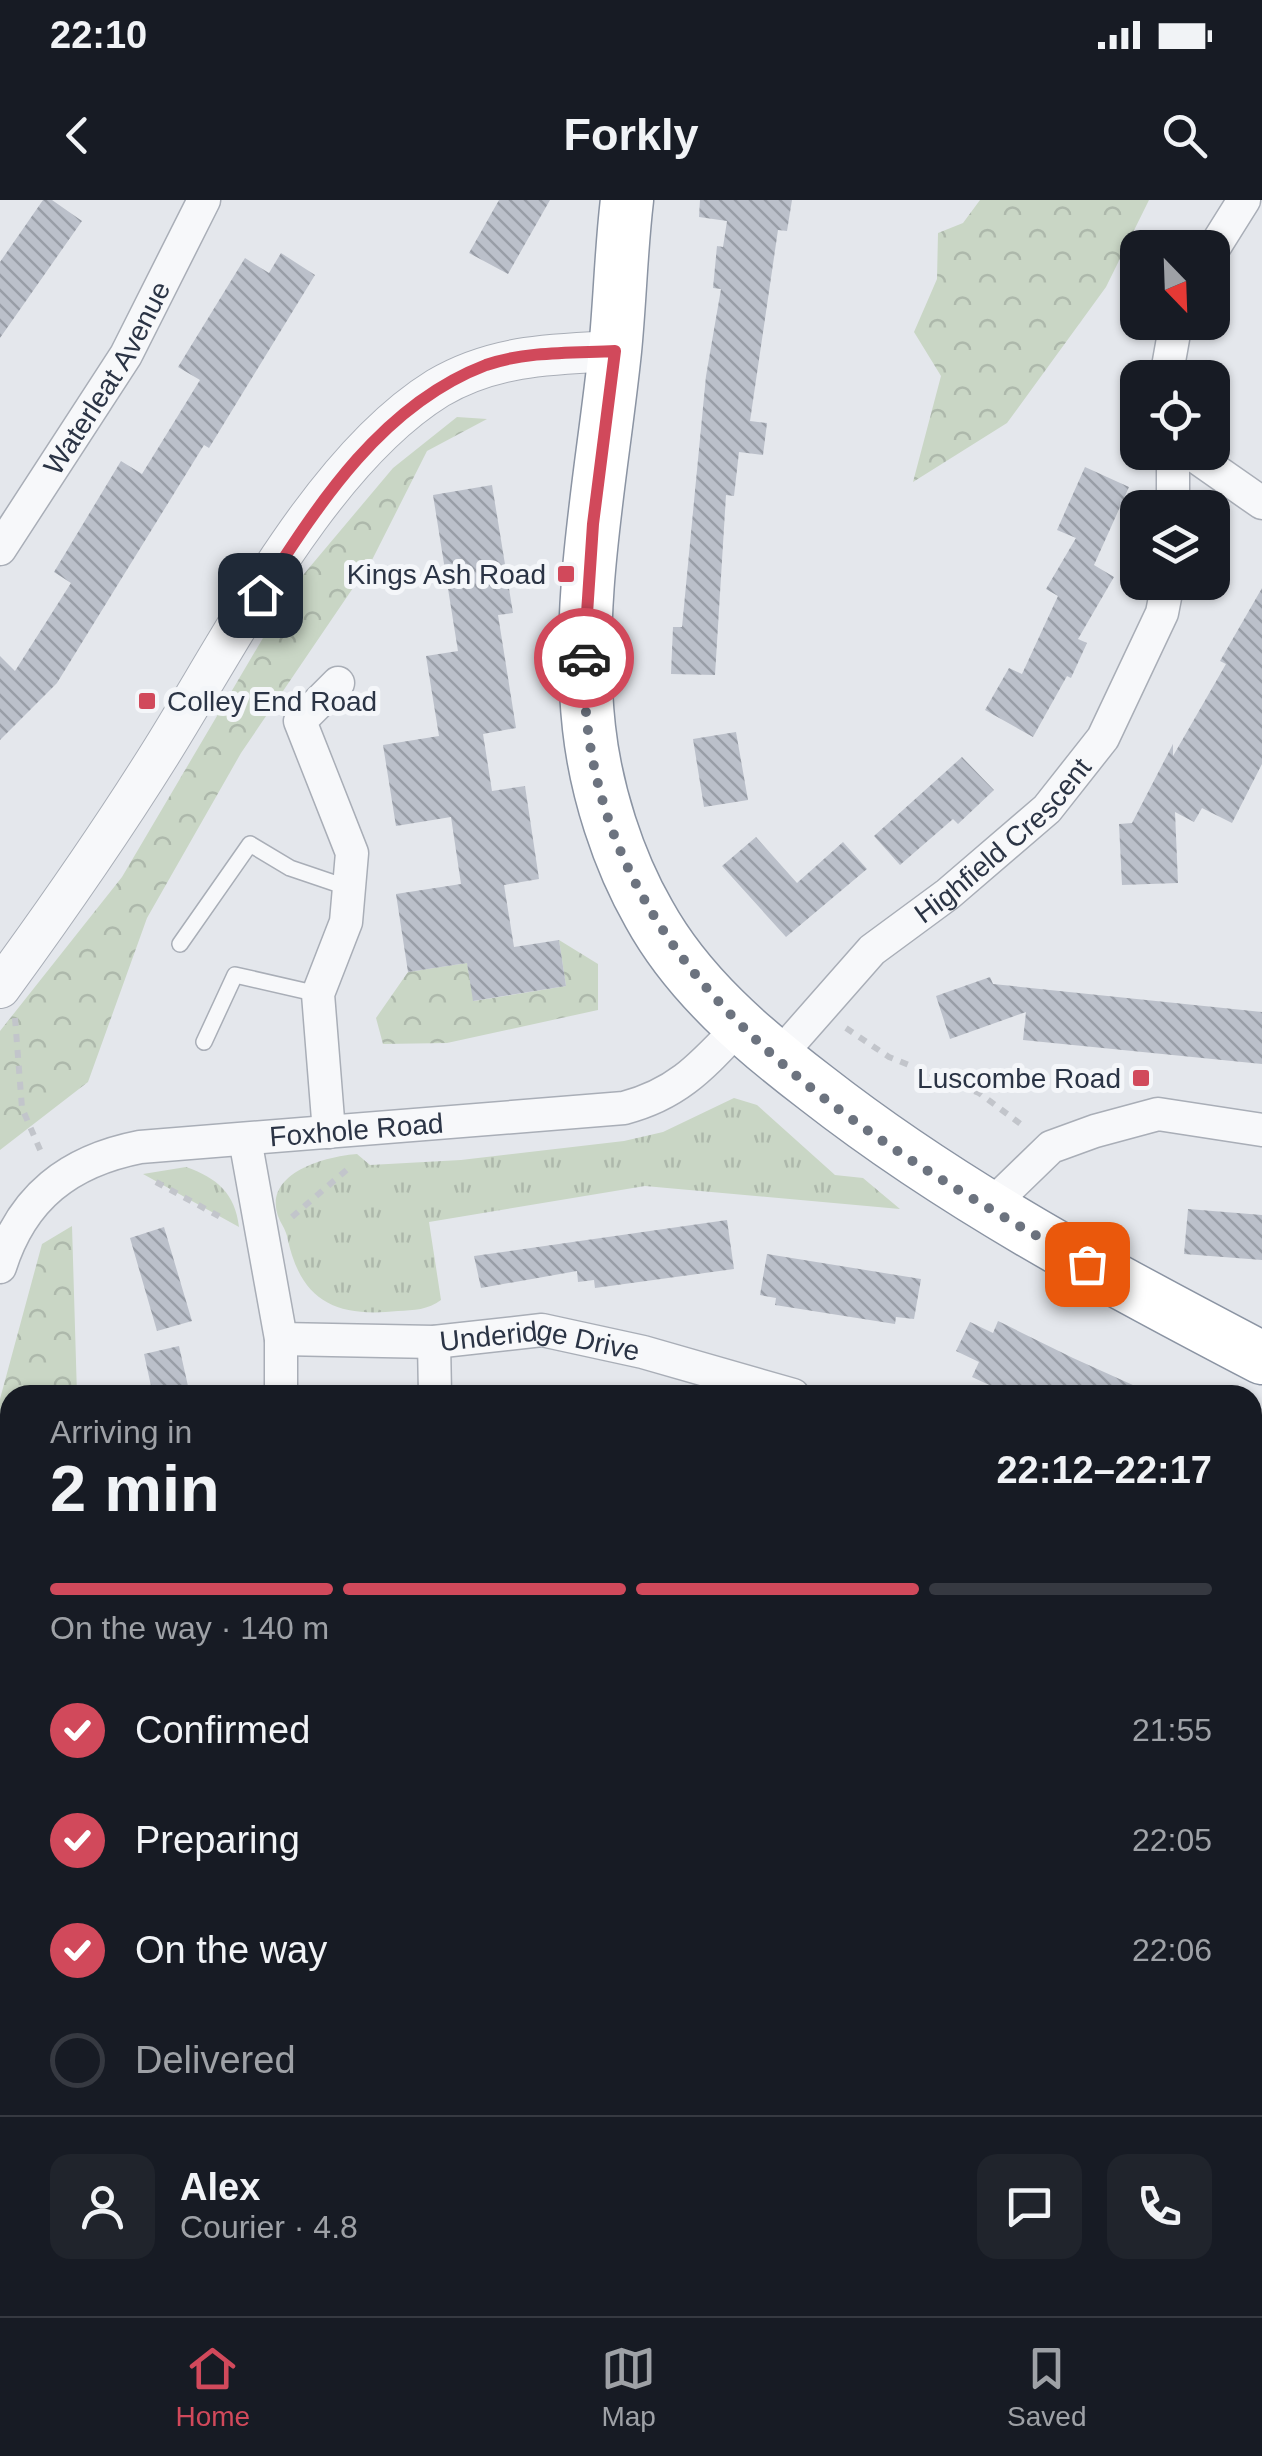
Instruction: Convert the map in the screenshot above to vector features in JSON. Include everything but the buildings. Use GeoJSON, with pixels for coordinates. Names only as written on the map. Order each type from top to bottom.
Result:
{"type":"FeatureCollection","features":[{"type":"Feature","properties":{"kind":"highway"},"geometry":{"type":"LineString","coordinates":[[626,200],[615,351],[593,524],[584,663],[589,732],[612,830],[649,914],[684,966],[758,1042],[886,1143],[988,1209],[1262,1358]]}},
{"type":"Feature","properties":{"kind":"street","name":"Waterleat Avenue"},"geometry":{"type":"LineString","coordinates":[[0,549],[126,356],[204,200]]}},
{"type":"Feature","properties":{"kind":"street"},"geometry":{"type":"LineString","coordinates":[[1225,230],[1244,200]]}},
{"type":"Feature","properties":{"kind":"street"},"geometry":{"type":"LineString","coordinates":[[4,982],[148,773],[314,510],[389,424],[439,388],[487,365],[524,356],[615,351]]}},
{"type":"Feature","properties":{"kind":"street"},"geometry":{"type":"LineString","coordinates":[[1214,470],[1262,504]]}},
{"type":"Feature","properties":{"kind":"street","name":"Highfield Crescent"},"geometry":{"type":"LineString","coordinates":[[758,1042],[816,1009],[872,950],[948,894],[1047,810],[1103,738],[1165,600]]}},
{"type":"Feature","properties":{"kind":"street"},"geometry":{"type":"LineString","coordinates":[[329,1132],[318,994],[346,922],[352,853],[300,721],[338,682]]}},
{"type":"Feature","properties":{"kind":"street","name":"Foxhole Road"},"geometry":{"type":"LineString","coordinates":[[0,1268],[27,1206],[56,1179],[106,1154],[624,1108],[661,1098],[700,1068],[758,1042]]}},
{"type":"Feature","properties":{"kind":"street"},"geometry":{"type":"LineString","coordinates":[[988,1209],[1051,1148],[1158,1114],[1262,1130]]}},
{"type":"Feature","properties":{"kind":"street"},"geometry":{"type":"LineString","coordinates":[[244,1139],[282,1340],[281,1385]]}},
{"type":"Feature","properties":{"kind":"street","name":"Underidge Drive"},"geometry":{"type":"LineString","coordinates":[[282,1340],[434,1342],[542,1330],[643,1352],[751,1385]]}},
{"type":"Feature","properties":{"kind":"street"},"geometry":{"type":"LineString","coordinates":[[434,1342],[435,1385]]}},
{"type":"Feature","properties":{"kind":"lane"},"geometry":{"type":"LineString","coordinates":[[180,944],[250,844],[290,868],[349,888]]}},
{"type":"Feature","properties":{"kind":"lane"},"geometry":{"type":"LineString","coordinates":[[204,1042],[235,975],[318,994]]}},
{"type":"Feature","properties":{"kind":"path"},"geometry":{"type":"LineString","coordinates":[[4,982],[22,1108],[56,1179]]}},
{"type":"Feature","properties":{"kind":"path"},"geometry":{"type":"LineString","coordinates":[[816,1009],[889,1056],[980,1093],[1051,1148]]}},
{"type":"Feature","properties":{"kind":"green space"},"geometry":{"type":"Polygon","coordinates":[[[980,200],[1149,200],[1134,230],[1120,230],[1120,259],[1106,287],[1007,423],[913,482],[941,376],[914,332],[937,279],[938,233],[963,223],[980,200]]]}},
{"type":"Feature","properties":{"kind":"green space"},"geometry":{"type":"Polygon","coordinates":[[[457,417],[487,419],[427,451],[372,560],[241,753],[147,918],[88,1082],[0,1150],[0,1031],[122,877],[293,587],[393,468],[457,417]]]}},
{"type":"Feature","properties":{"kind":"green space"},"geometry":{"type":"Polygon","coordinates":[[[559,940],[598,964],[598,1010],[447,1043],[383,1044],[376,1018],[408,972],[467,963],[474,1001],[566,986],[559,940]]]}},
{"type":"Feature","properties":{"kind":"green space"},"geometry":{"type":"Polygon","coordinates":[[[734,1098],[757,1105],[835,1175],[863,1178],[900,1209],[645,1186],[429,1222],[441,1300],[421,1309],[375,1312],[338,1307],[311,1290],[301,1276],[278,1216],[276,1201],[280,1188],[301,1169],[330,1158],[357,1154],[370,1165],[461,1160],[624,1141],[663,1132],[734,1098]]]}},
{"type":"Feature","properties":{"kind":"green space"},"geometry":{"type":"Polygon","coordinates":[[[186,1167],[223,1188],[239,1227],[143,1174],[186,1167]]]}},
{"type":"Feature","properties":{"kind":"green space"},"geometry":{"type":"Polygon","coordinates":[[[72,1226],[77,1385],[4,1385],[42,1244],[72,1226]]]}},
{"type":"Feature","properties":{"kind":"way so far"},"geometry":{"type":"LineString","coordinates":[[584,658],[589,732],[612,830],[649,914],[684,966],[740,1026],[886,1143],[988,1209],[1087,1264]]}},
{"type":"Feature","properties":{"kind":"place","name":"Kings Ash Road"},"geometry":{"type":"Point","coordinates":[566,574]}},
{"type":"Feature","properties":{"kind":"place","name":"Colley End Road"},"geometry":{"type":"Point","coordinates":[147,701]}},
{"type":"Feature","properties":{"kind":"place","name":"Luscombe Road"},"geometry":{"type":"Point","coordinates":[1141,1078]}},
{"type":"Feature","properties":{"kind":"route"},"geometry":{"type":"LineString","coordinates":[[260,595],[314,510],[389,424],[439,388],[487,365],[524,356],[615,351],[593,524],[584,658]]}}]}
